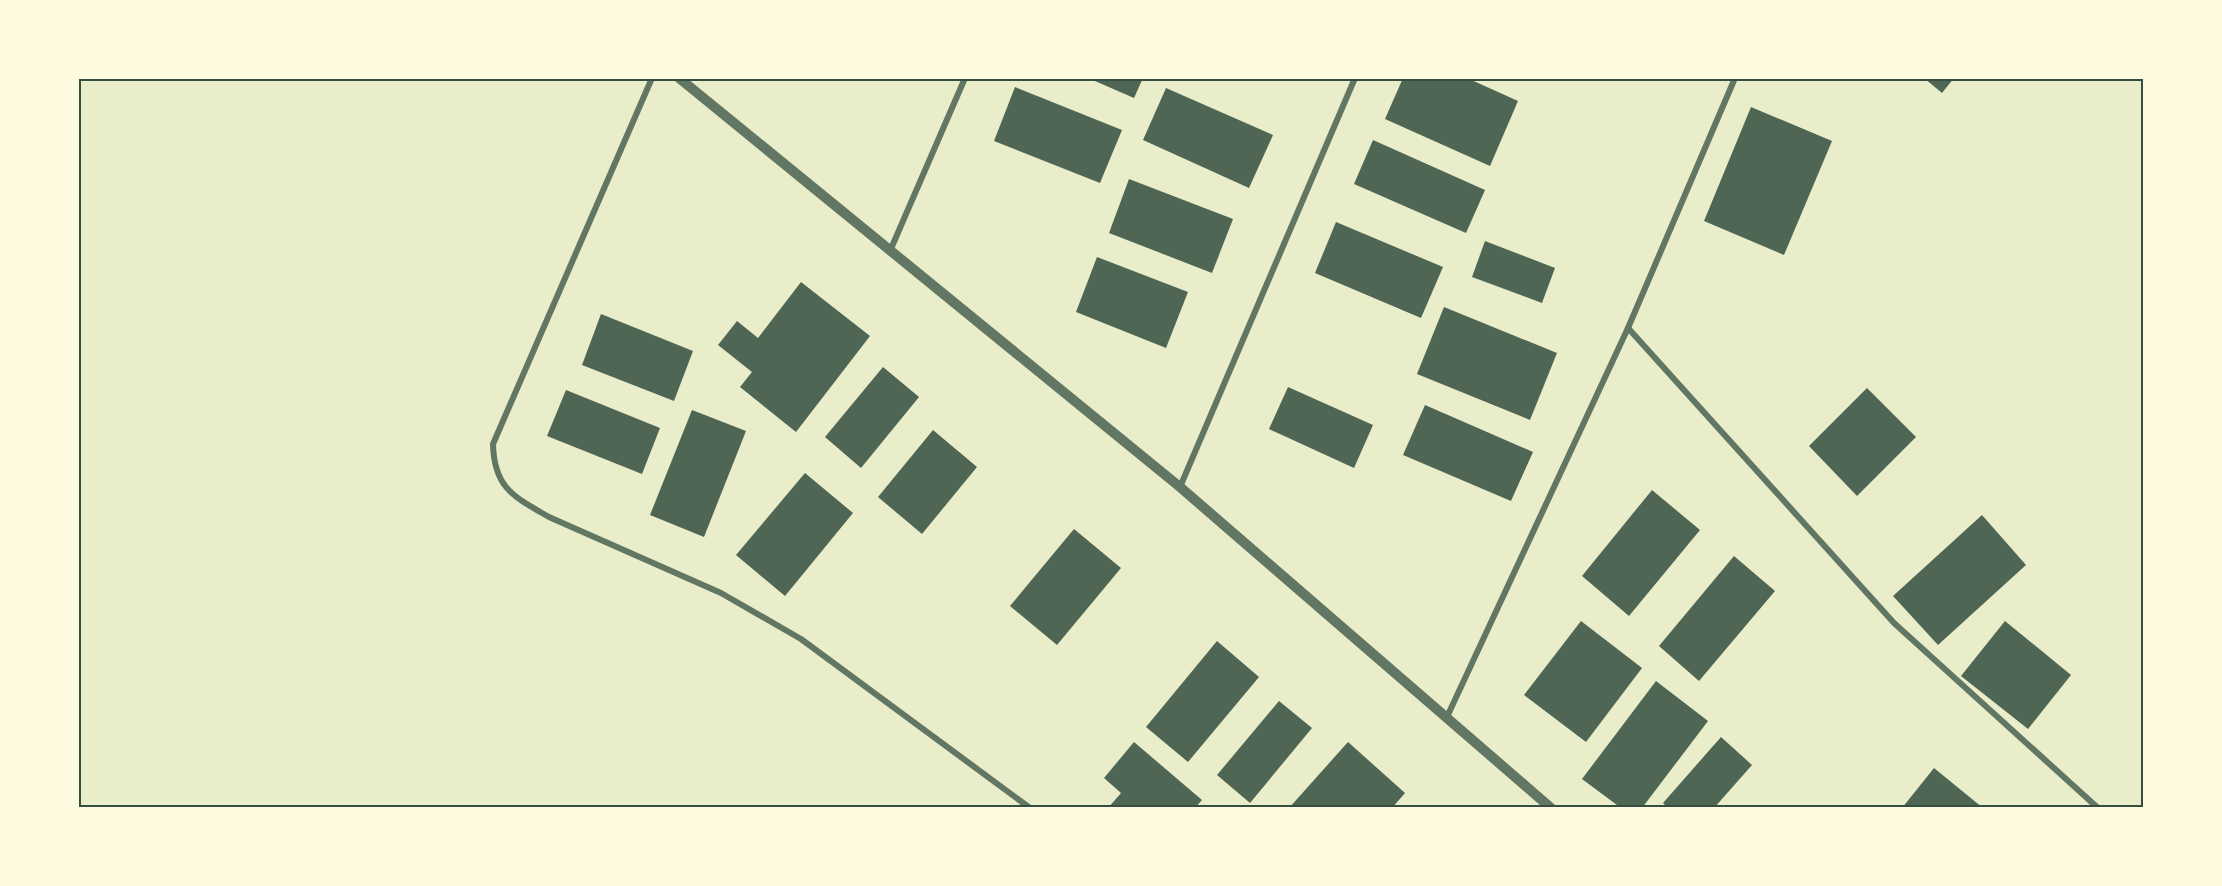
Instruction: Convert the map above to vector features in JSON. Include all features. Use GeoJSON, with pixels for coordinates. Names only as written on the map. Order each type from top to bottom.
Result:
{"type":"FeatureCollection","features":[{"type":"Feature","properties":{"kind":"street"},"geometry":{"type":"LineString","coordinates":[[652,78],[493,444],[493,464],[499,479],[522,502],[549,517],[721,593],[801,639],[1030,808]]}},
{"type":"Feature","properties":{"kind":"street"},"geometry":{"type":"LineString","coordinates":[[679,78],[1180,487],[1551,808]]}},
{"type":"Feature","properties":{"kind":"street"},"geometry":{"type":"LineString","coordinates":[[890,252],[965,78]]}},
{"type":"Feature","properties":{"kind":"street"},"geometry":{"type":"LineString","coordinates":[[1180,487],[1355,78]]}},
{"type":"Feature","properties":{"kind":"street"},"geometry":{"type":"LineString","coordinates":[[1446,719],[1628,328],[1735,78]]}},
{"type":"Feature","properties":{"kind":"street"},"geometry":{"type":"LineString","coordinates":[[1628,328],[1894,623],[2098,808]]}},
{"type":"Feature","properties":{"kind":"building"},"geometry":{"type":"Polygon","coordinates":[[[1088,78],[1143,78],[1134,98],[1088,78]]]}},
{"type":"Feature","properties":{"kind":"building"},"geometry":{"type":"Polygon","coordinates":[[[1403,78],[1467,78],[1518,101],[1490,166],[1385,119],[1403,78]]]}},
{"type":"Feature","properties":{"kind":"building"},"geometry":{"type":"Polygon","coordinates":[[[1924,78],[1954,78],[1942,93],[1924,78]]]}},
{"type":"Feature","properties":{"kind":"building"},"geometry":{"type":"Polygon","coordinates":[[[1015,87],[1122,130],[1100,183],[994,141],[1015,87]]]}},
{"type":"Feature","properties":{"kind":"building"},"geometry":{"type":"Polygon","coordinates":[[[1166,88],[1273,135],[1249,188],[1143,140],[1166,88]]]}},
{"type":"Feature","properties":{"kind":"building"},"geometry":{"type":"Polygon","coordinates":[[[1751,107],[1832,141],[1784,255],[1704,221],[1751,107]]]}},
{"type":"Feature","properties":{"kind":"building"},"geometry":{"type":"Polygon","coordinates":[[[1373,140],[1485,190],[1466,233],[1354,184],[1373,140]]]}},
{"type":"Feature","properties":{"kind":"building"},"geometry":{"type":"Polygon","coordinates":[[[1129,179],[1233,219],[1212,273],[1109,233],[1129,179]]]}},
{"type":"Feature","properties":{"kind":"building"},"geometry":{"type":"Polygon","coordinates":[[[1336,222],[1443,267],[1421,318],[1315,273],[1336,222]]]}},
{"type":"Feature","properties":{"kind":"building"},"geometry":{"type":"Polygon","coordinates":[[[1485,241],[1555,268],[1542,303],[1472,277],[1485,241]]]}},
{"type":"Feature","properties":{"kind":"building"},"geometry":{"type":"Polygon","coordinates":[[[1097,257],[1188,292],[1166,348],[1076,312],[1097,257]]]}},
{"type":"Feature","properties":{"kind":"building"},"geometry":{"type":"Polygon","coordinates":[[[801,282],[870,336],[796,432],[740,387],[752,372],[718,345],[737,321],[758,338],[801,282]]]}},
{"type":"Feature","properties":{"kind":"building"},"geometry":{"type":"Polygon","coordinates":[[[1444,307],[1557,353],[1530,420],[1417,374],[1444,307]]]}},
{"type":"Feature","properties":{"kind":"building"},"geometry":{"type":"Polygon","coordinates":[[[601,314],[693,351],[674,401],[582,365],[601,314]]]}},
{"type":"Feature","properties":{"kind":"building"},"geometry":{"type":"Polygon","coordinates":[[[883,367],[919,397],[861,468],[825,437],[883,367]]]}},
{"type":"Feature","properties":{"kind":"building"},"geometry":{"type":"Polygon","coordinates":[[[1288,387],[1373,425],[1354,468],[1269,429],[1288,387]]]}},
{"type":"Feature","properties":{"kind":"building"},"geometry":{"type":"Polygon","coordinates":[[[1867,388],[1916,437],[1857,496],[1809,446],[1867,388]]]}},
{"type":"Feature","properties":{"kind":"building"},"geometry":{"type":"Polygon","coordinates":[[[566,390],[660,428],[642,474],[547,436],[566,390]]]}},
{"type":"Feature","properties":{"kind":"building"},"geometry":{"type":"Polygon","coordinates":[[[1425,405],[1533,452],[1511,501],[1403,455],[1425,405]]]}},
{"type":"Feature","properties":{"kind":"building"},"geometry":{"type":"Polygon","coordinates":[[[692,410],[746,431],[704,537],[650,515],[692,410]]]}},
{"type":"Feature","properties":{"kind":"building"},"geometry":{"type":"Polygon","coordinates":[[[933,430],[977,467],[922,534],[878,497],[933,430]]]}},
{"type":"Feature","properties":{"kind":"building"},"geometry":{"type":"Polygon","coordinates":[[[805,473],[853,513],[785,596],[736,555],[805,473]]]}},
{"type":"Feature","properties":{"kind":"building"},"geometry":{"type":"Polygon","coordinates":[[[1652,490],[1700,530],[1629,616],[1582,576],[1652,490]]]}},
{"type":"Feature","properties":{"kind":"building"},"geometry":{"type":"Polygon","coordinates":[[[1982,515],[2026,565],[1938,645],[1893,596],[1982,515]]]}},
{"type":"Feature","properties":{"kind":"building"},"geometry":{"type":"Polygon","coordinates":[[[1074,529],[1121,568],[1057,645],[1010,606],[1074,529]]]}},
{"type":"Feature","properties":{"kind":"building"},"geometry":{"type":"Polygon","coordinates":[[[1734,556],[1775,591],[1699,681],[1659,646],[1734,556]]]}},
{"type":"Feature","properties":{"kind":"building"},"geometry":{"type":"Polygon","coordinates":[[[1581,621],[1642,668],[1586,742],[1524,695],[1581,621]]]}},
{"type":"Feature","properties":{"kind":"building"},"geometry":{"type":"Polygon","coordinates":[[[2005,621],[2071,675],[2028,729],[1961,676],[2005,621]]]}},
{"type":"Feature","properties":{"kind":"building"},"geometry":{"type":"Polygon","coordinates":[[[1217,641],[1259,677],[1188,762],[1146,727],[1217,641]]]}},
{"type":"Feature","properties":{"kind":"building"},"geometry":{"type":"Polygon","coordinates":[[[1656,681],[1708,721],[1642,808],[1621,808],[1582,779],[1656,681]]]}},
{"type":"Feature","properties":{"kind":"building"},"geometry":{"type":"Polygon","coordinates":[[[1279,701],[1312,728],[1250,803],[1217,775],[1279,701]]]}},
{"type":"Feature","properties":{"kind":"building"},"geometry":{"type":"Polygon","coordinates":[[[1721,737],[1752,765],[1714,808],[1668,808],[1663,803],[1721,737]]]}},
{"type":"Feature","properties":{"kind":"building"},"geometry":{"type":"Polygon","coordinates":[[[1134,742],[1202,800],[1195,808],[1108,808],[1121,793],[1104,778],[1134,742]]]}},
{"type":"Feature","properties":{"kind":"building"},"geometry":{"type":"Polygon","coordinates":[[[1348,742],[1405,793],[1392,808],[1289,808],[1348,742]]]}},
{"type":"Feature","properties":{"kind":"building"},"geometry":{"type":"Polygon","coordinates":[[[1934,768],[1983,808],[1902,808],[1934,768]]]}}]}
